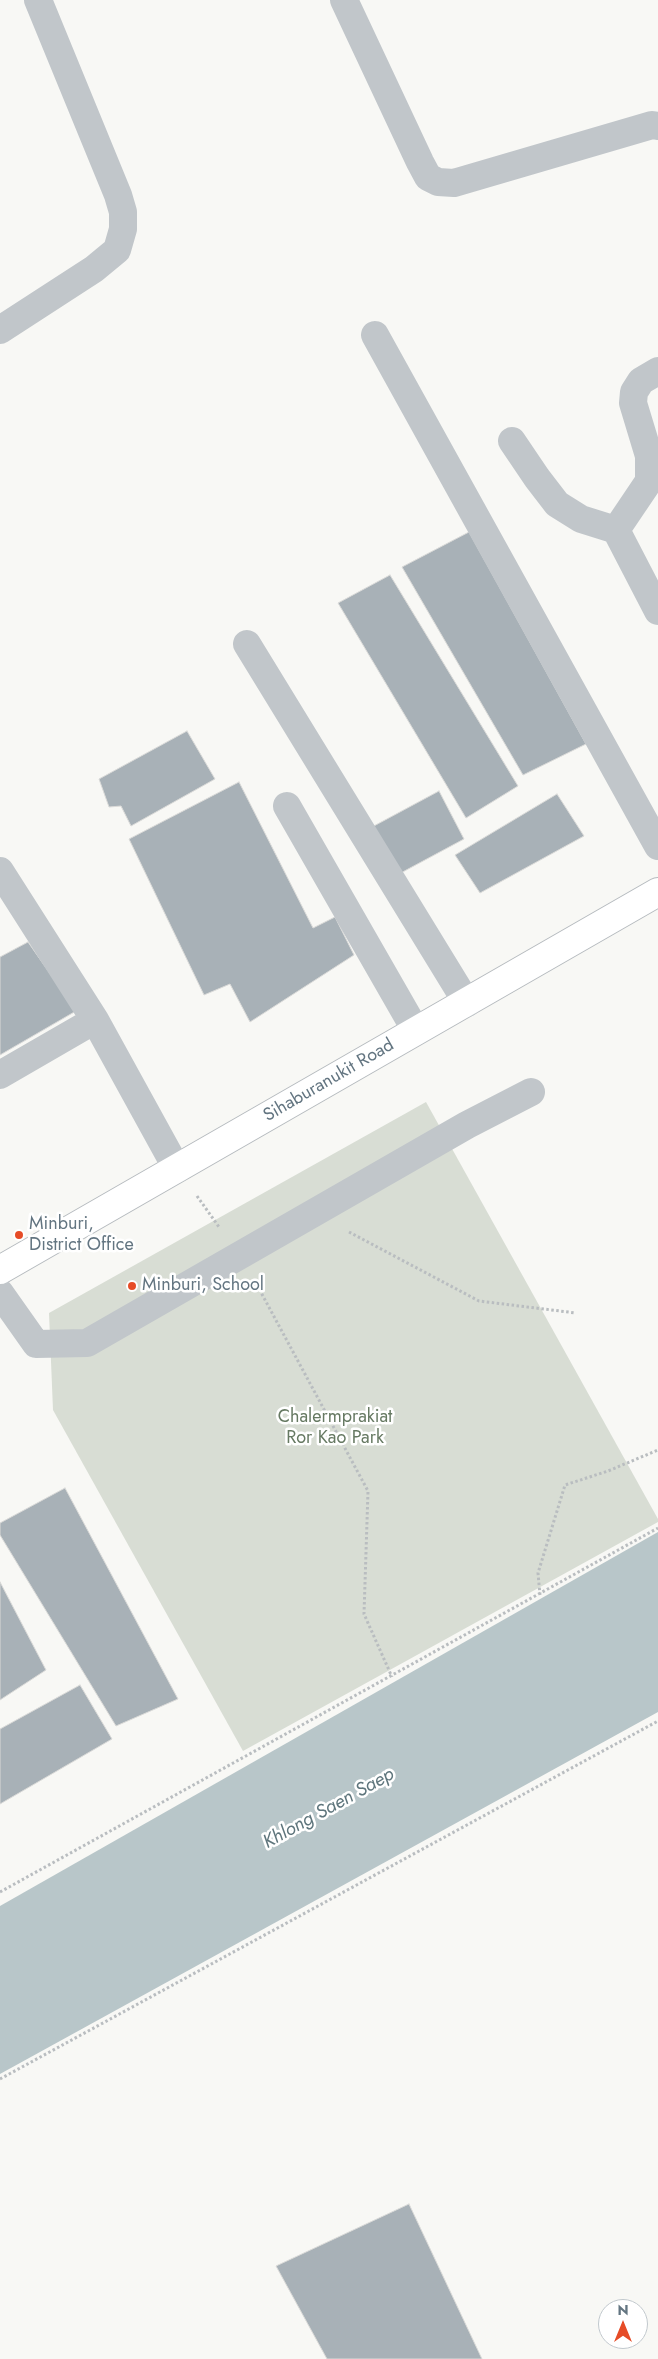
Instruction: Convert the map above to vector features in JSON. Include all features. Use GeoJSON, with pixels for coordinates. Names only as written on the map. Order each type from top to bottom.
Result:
{"type":"FeatureCollection","features":[{"type":"Feature","properties":{"kind":"main road","name":"Sihaburanukit Road"},"geometry":{"type":"LineString","coordinates":[[0,1270],[658,892]]}},
{"type":"Feature","properties":{"kind":"street"},"geometry":{"type":"LineString","coordinates":[[0,330],[100,264],[117,250],[123,229],[123,212],[118,195],[38,0]]}},
{"type":"Feature","properties":{"kind":"street"},"geometry":{"type":"LineString","coordinates":[[344,0],[420,162],[428,177],[438,182],[454,183],[652,125],[658,126]]}},
{"type":"Feature","properties":{"kind":"street"},"geometry":{"type":"LineString","coordinates":[[375,335],[658,846]]}},
{"type":"Feature","properties":{"kind":"street"},"geometry":{"type":"LineString","coordinates":[[616,530],[649,481],[649,456],[633,403],[634,392],[641,381],[658,371]]}},
{"type":"Feature","properties":{"kind":"street"},"geometry":{"type":"LineString","coordinates":[[512,441],[537,478],[558,504],[581,519],[616,530],[658,611]]}},
{"type":"Feature","properties":{"kind":"street"},"geometry":{"type":"LineString","coordinates":[[247,644],[467,1003]]}},
{"type":"Feature","properties":{"kind":"street"},"geometry":{"type":"LineString","coordinates":[[286,806],[416,1031]]}},
{"type":"Feature","properties":{"kind":"street"},"geometry":{"type":"LineString","coordinates":[[0,871],[94,1020],[177,1169]]}},
{"type":"Feature","properties":{"kind":"street"},"geometry":{"type":"LineString","coordinates":[[0,1075],[94,1020]]}},
{"type":"Feature","properties":{"kind":"street"},"geometry":{"type":"LineString","coordinates":[[0,1293],[36,1344],[86,1343],[467,1125],[531,1092]]}},
{"type":"Feature","properties":{"kind":"path"},"geometry":{"type":"LineString","coordinates":[[177,1169],[240,1255],[368,1492],[364,1614],[392,1677]]}},
{"type":"Feature","properties":{"kind":"path"},"geometry":{"type":"LineString","coordinates":[[313,1213],[479,1301],[576,1312]]}},
{"type":"Feature","properties":{"kind":"path"},"geometry":{"type":"LineString","coordinates":[[540,1595],[538,1574],[565,1485],[608,1471],[658,1450]]}},
{"type":"Feature","properties":{"kind":"path"},"geometry":{"type":"LineString","coordinates":[[0,1892],[351,1697],[392,1677],[658,1528]]}},
{"type":"Feature","properties":{"kind":"path"},"geometry":{"type":"LineString","coordinates":[[0,2079],[658,1721]]}},
{"type":"Feature","properties":{"kind":"green space","name":"Chalermprakiat Ror Kao Park"},"geometry":{"type":"Polygon","coordinates":[[[426,1102],[658,1522],[243,1751],[53,1410],[49,1313],[426,1102]]]}},
{"type":"Feature","properties":{"kind":"water","name":"Khlong Saen Saep"},"geometry":{"type":"Polygon","coordinates":[[[658,1532],[658,1712],[0,2074],[0,1906],[658,1532]]]}},
{"type":"Feature","properties":{"kind":"building"},"geometry":{"type":"Polygon","coordinates":[[[469,532],[586,744],[523,775],[402,567],[469,532]]]}},
{"type":"Feature","properties":{"kind":"building"},"geometry":{"type":"Polygon","coordinates":[[[390,575],[518,786],[466,818],[338,603],[390,575]]]}},
{"type":"Feature","properties":{"kind":"building"},"geometry":{"type":"Polygon","coordinates":[[[187,731],[215,779],[131,826],[121,806],[109,807],[99,779],[187,731]]]}},
{"type":"Feature","properties":{"kind":"building"},"geometry":{"type":"Polygon","coordinates":[[[239,782],[313,928],[335,917],[354,955],[250,1022],[230,984],[204,995],[129,839],[239,782]]]}},
{"type":"Feature","properties":{"kind":"building"},"geometry":{"type":"Polygon","coordinates":[[[439,791],[464,839],[397,875],[372,827],[439,791]]]}},
{"type":"Feature","properties":{"kind":"building"},"geometry":{"type":"Polygon","coordinates":[[[557,794],[584,836],[480,893],[455,855],[557,794]]]}},
{"type":"Feature","properties":{"kind":"building"},"geometry":{"type":"Polygon","coordinates":[[[28,942],[76,1011],[0,1055],[0,957],[28,942]]]}},
{"type":"Feature","properties":{"kind":"building"},"geometry":{"type":"Polygon","coordinates":[[[65,1488],[178,1699],[116,1726],[0,1535],[0,1523],[65,1488]]]}},
{"type":"Feature","properties":{"kind":"building"},"geometry":{"type":"Polygon","coordinates":[[[0,1582],[46,1670],[0,1700],[0,1582]]]}},
{"type":"Feature","properties":{"kind":"building"},"geometry":{"type":"Polygon","coordinates":[[[80,1685],[112,1739],[0,1804],[0,1729],[80,1685]]]}},
{"type":"Feature","properties":{"kind":"building"},"geometry":{"type":"Polygon","coordinates":[[[409,2204],[482,2359],[327,2359],[276,2266],[409,2204]]]}},
{"type":"Feature","properties":{"kind":"place","name":"Minburi, District Office"},"geometry":{"type":"Point","coordinates":[19,1235]}},
{"type":"Feature","properties":{"kind":"place","name":"Minburi, School"},"geometry":{"type":"Point","coordinates":[132,1286]}}]}
